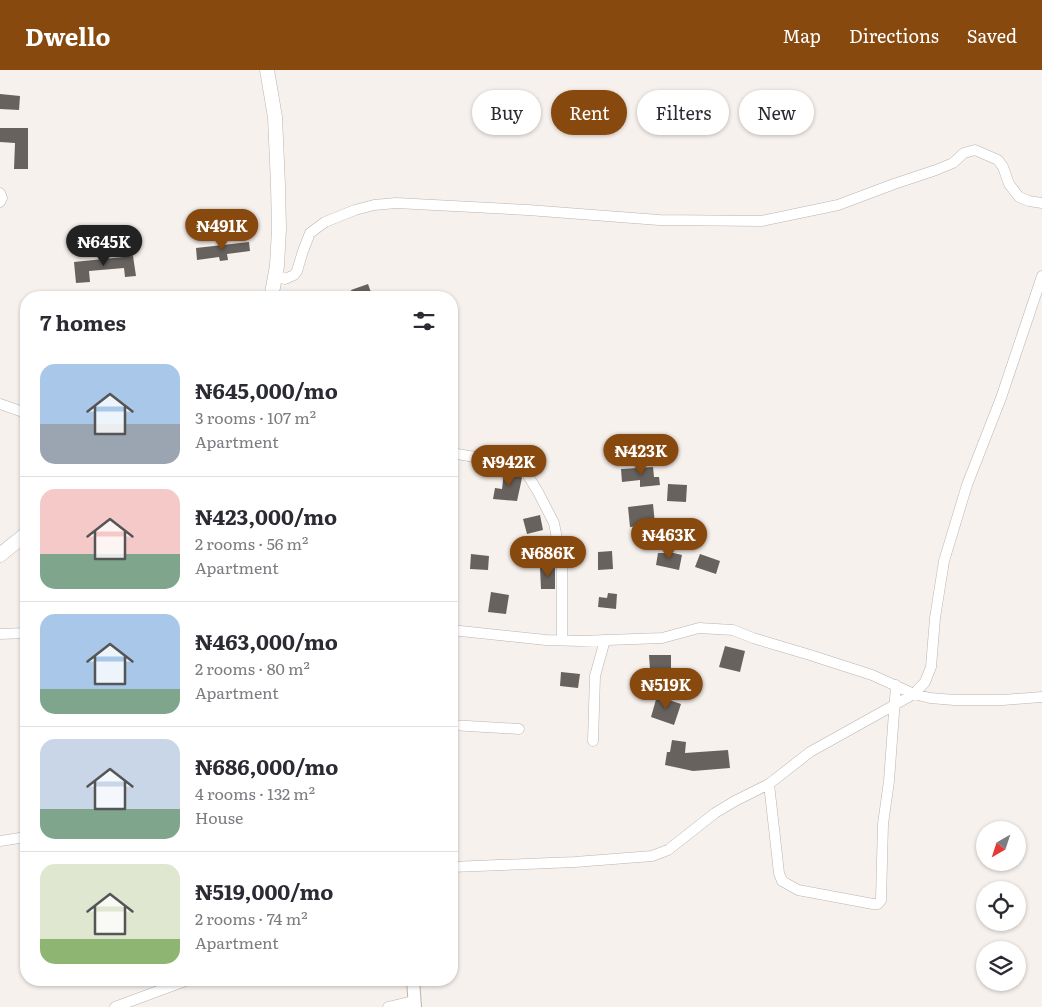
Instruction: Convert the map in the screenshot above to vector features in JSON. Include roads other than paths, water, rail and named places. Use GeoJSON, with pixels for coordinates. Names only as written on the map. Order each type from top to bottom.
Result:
{"type":"FeatureCollection","features":[{"type":"Feature","properties":{"kind":"main road"},"geometry":{"type":"LineString","coordinates":[[267,70],[275,117],[279,230],[272,291]]}},
{"type":"Feature","properties":{"kind":"main road"},"geometry":{"type":"LineString","coordinates":[[0,555],[20,539]]}},
{"type":"Feature","properties":{"kind":"street"},"geometry":{"type":"LineString","coordinates":[[275,275],[285,279],[294,276],[310,234],[325,222],[355,210],[374,205],[396,203],[660,220],[761,221],[838,205],[936,170],[953,163],[964,153],[975,150],[998,160],[1003,167],[1009,184],[1019,197],[1042,203]]}},
{"type":"Feature","properties":{"kind":"street"},"geometry":{"type":"LineString","coordinates":[[0,193],[2,198],[0,202]]}},
{"type":"Feature","properties":{"kind":"street"},"geometry":{"type":"LineString","coordinates":[[458,867],[575,862],[652,856],[668,850],[721,809],[769,784],[810,752],[914,694],[925,682],[931,667],[935,618],[944,561],[966,485],[1001,398],[1042,276]]}},
{"type":"Feature","properties":{"kind":"street"},"geometry":{"type":"LineString","coordinates":[[0,404],[20,410]]}},
{"type":"Feature","properties":{"kind":"street"},"geometry":{"type":"LineString","coordinates":[[458,454],[512,460],[521,464],[538,492],[554,523],[562,565],[562,640]]}},
{"type":"Feature","properties":{"kind":"street"},"geometry":{"type":"LineString","coordinates":[[458,631],[562,640],[605,640],[662,638],[699,628],[733,630],[753,638],[810,654],[896,685],[914,694],[930,698],[1003,700],[1042,697]]}},
{"type":"Feature","properties":{"kind":"street"},"geometry":{"type":"LineString","coordinates":[[0,634],[20,633]]}},
{"type":"Feature","properties":{"kind":"street"},"geometry":{"type":"LineString","coordinates":[[593,741],[595,676],[605,640]]}},
{"type":"Feature","properties":{"kind":"street"},"geometry":{"type":"LineString","coordinates":[[769,784],[779,873],[782,881],[798,890],[878,904],[881,900],[883,824],[896,685]]}},
{"type":"Feature","properties":{"kind":"street"},"geometry":{"type":"LineString","coordinates":[[458,725],[519,729]]}},
{"type":"Feature","properties":{"kind":"street"},"geometry":{"type":"LineString","coordinates":[[0,841],[20,838]]}},
{"type":"Feature","properties":{"kind":"street"},"geometry":{"type":"LineString","coordinates":[[115,1007],[172,986]]}},
{"type":"Feature","properties":{"kind":"street"},"geometry":{"type":"LineString","coordinates":[[388,1007],[414,1004],[412,986]]}}]}
